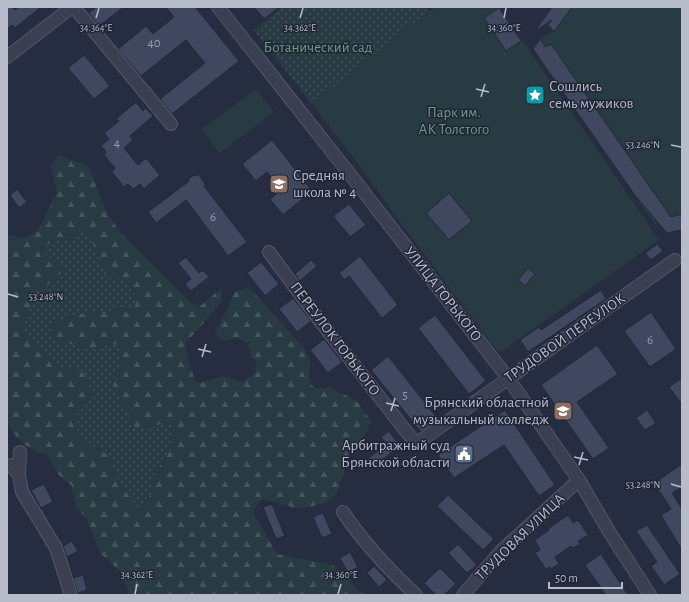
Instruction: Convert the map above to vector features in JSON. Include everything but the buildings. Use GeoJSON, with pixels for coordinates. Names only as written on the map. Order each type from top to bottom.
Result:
{"type":"FeatureCollection","features":[{"type":"Feature","properties":{"kind":"street"},"geometry":{"type":"LineString","coordinates":[[7,57],[73,7],[172,124]]}},
{"type":"Feature","properties":{"kind":"street","name":"УЛИЦА ГОРЬКОГО"},"geometry":{"type":"LineString","coordinates":[[218,7],[380,212],[508,378],[579,480],[610,533],[650,595]]}},
{"type":"Feature","properties":{"kind":"street","name":"ПЕРЕУЛОК ГОРЬКОГО"},"geometry":{"type":"LineString","coordinates":[[269,252],[320,321],[416,444]]}},
{"type":"Feature","properties":{"kind":"street","name":"ТРУДОВОЙ ПЕРЕУЛОК"},"geometry":{"type":"LineString","coordinates":[[416,444],[675,260]]}},
{"type":"Feature","properties":{"kind":"street"},"geometry":{"type":"LineString","coordinates":[[20,452],[19,475],[22,492],[56,548],[71,595]]}},
{"type":"Feature","properties":{"kind":"street"},"geometry":{"type":"LineString","coordinates":[[11,465],[19,475]]}},
{"type":"Feature","properties":{"kind":"street","name":"ТРУДОВАЯ УЛИЦА"},"geometry":{"type":"LineString","coordinates":[[463,595],[501,551],[579,480]]}},
{"type":"Feature","properties":{"kind":"street"},"geometry":{"type":"LineString","coordinates":[[343,512],[360,536],[393,574],[416,595]]}},
{"type":"Feature","properties":{"kind":"green space","name":"Ботанический сад"},"geometry":{"type":"Polygon","coordinates":[[[282,7],[425,7],[429,12],[312,104],[254,30],[282,7]]]}},
{"type":"Feature","properties":{"kind":"green space","name":"Парк им. АК Толстого"},"geometry":{"type":"Polygon","coordinates":[[[435,7],[501,7],[500,8],[659,240],[499,353],[312,104],[435,7]]]}},
{"type":"Feature","properties":{"kind":"green space"},"geometry":{"type":"Polygon","coordinates":[[[552,7],[682,7],[682,230],[667,233],[658,222],[655,225],[533,49],[540,39],[553,31],[543,19],[552,7]]]}},
{"type":"Feature","properties":{"kind":"green space"},"geometry":{"type":"Polygon","coordinates":[[[256,89],[274,112],[220,153],[202,129],[256,89]]]}},
{"type":"Feature","properties":{"kind":"green space"},"geometry":{"type":"Polygon","coordinates":[[[58,156],[88,165],[108,215],[122,234],[190,302],[200,306],[222,288],[221,303],[185,344],[194,379],[200,383],[222,376],[242,382],[255,373],[257,361],[251,358],[249,343],[237,338],[224,341],[215,334],[235,292],[249,287],[304,348],[310,361],[310,383],[315,388],[331,388],[357,401],[371,421],[366,433],[352,449],[336,494],[326,503],[300,509],[262,499],[255,508],[254,514],[277,554],[332,565],[349,578],[357,591],[364,592],[365,595],[128,595],[128,590],[121,572],[100,553],[87,519],[75,505],[72,486],[58,474],[47,455],[28,447],[19,440],[7,422],[7,234],[22,239],[37,232],[57,193],[51,167],[58,156]],[[84,231],[77,234],[76,240],[55,239],[44,248],[46,255],[64,270],[41,291],[26,316],[24,330],[55,366],[77,370],[89,377],[92,392],[90,399],[77,415],[76,434],[85,445],[107,451],[115,474],[131,499],[137,512],[143,507],[151,494],[155,474],[170,450],[174,429],[171,424],[166,423],[145,429],[136,429],[132,423],[111,382],[123,367],[120,347],[115,344],[87,349],[55,340],[52,333],[52,326],[56,321],[70,316],[135,307],[135,294],[131,283],[125,277],[111,278],[105,275],[92,241],[84,231]]]}},
{"type":"Feature","properties":{"kind":"green space"},"geometry":{"type":"Polygon","coordinates":[[[84,231],[92,241],[105,275],[111,278],[125,277],[131,283],[133,287],[135,307],[70,316],[52,333],[55,340],[87,349],[115,344],[120,347],[136,428],[141,429],[166,423],[171,424],[174,429],[170,450],[155,474],[151,494],[143,507],[137,512],[131,499],[115,474],[107,451],[85,445],[76,434],[76,415],[90,399],[77,370],[55,366],[24,330],[26,316],[41,291],[64,270],[46,255],[44,248],[55,239],[75,240],[77,234],[84,231]]]}},
{"type":"Feature","properties":{"kind":"place","name":"Сошлись семь мужиков"},"geometry":{"type":"Point","coordinates":[535,95]}},
{"type":"Feature","properties":{"kind":"place","name":"Средняя школа № 4"},"geometry":{"type":"Point","coordinates":[279,184]}},
{"type":"Feature","properties":{"kind":"place","name":"Брянский областной музыкальный колледж"},"geometry":{"type":"Point","coordinates":[563,411]}},
{"type":"Feature","properties":{"kind":"place","name":"Арбитражный суд Брянской области"},"geometry":{"type":"Point","coordinates":[464,454]}}]}
